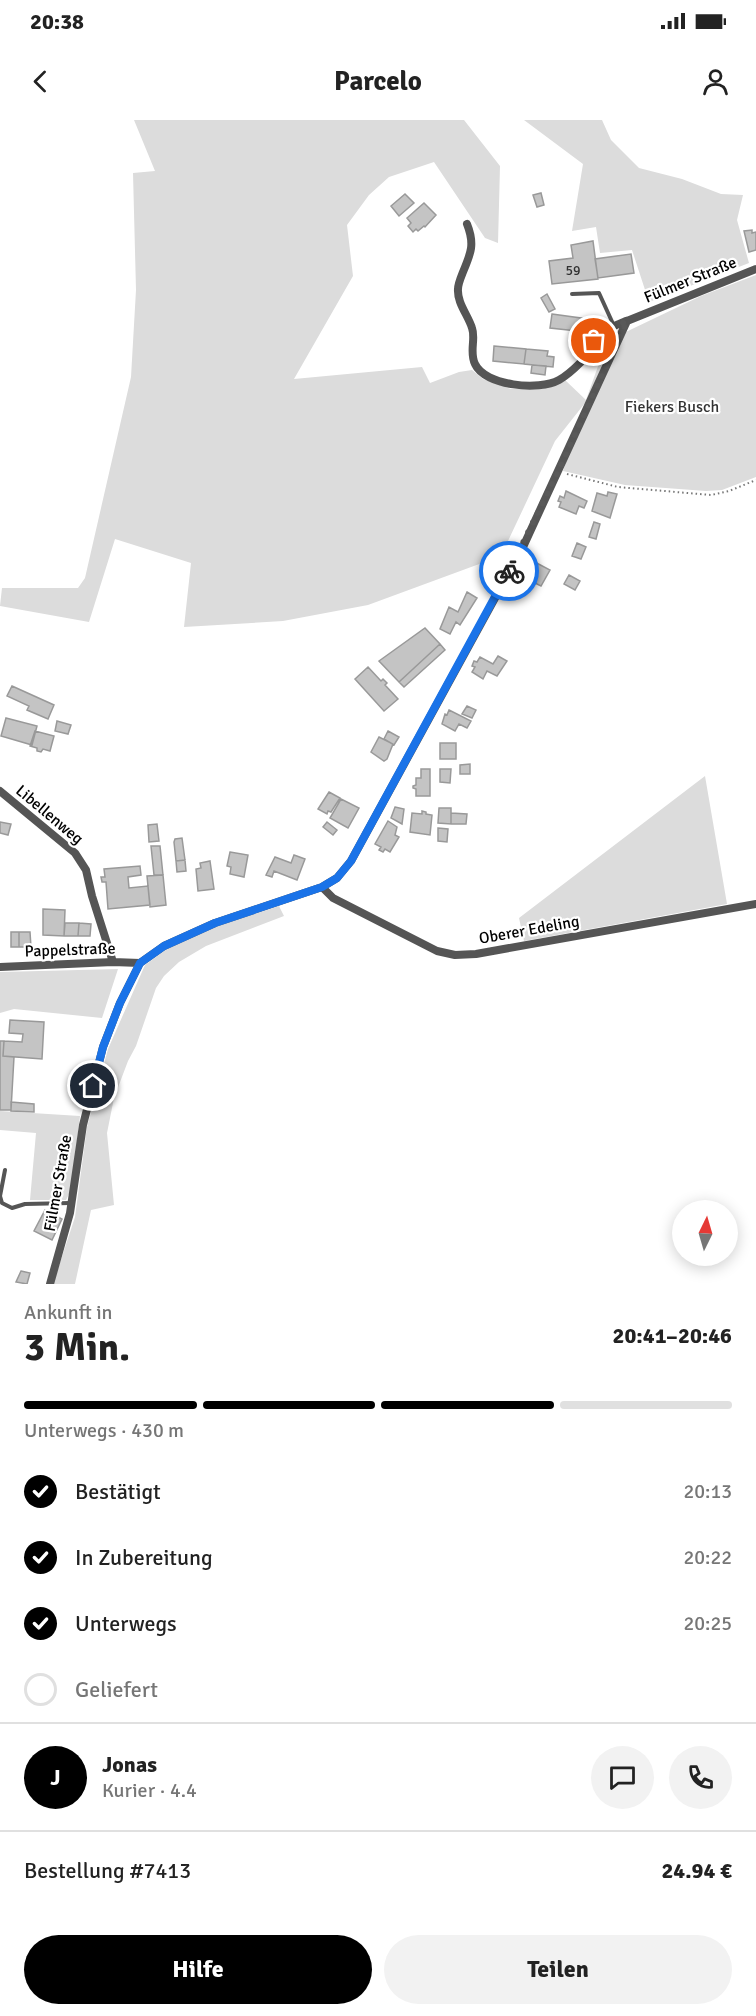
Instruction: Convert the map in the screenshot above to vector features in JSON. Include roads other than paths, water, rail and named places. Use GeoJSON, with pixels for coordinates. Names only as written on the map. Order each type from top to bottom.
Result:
{"type":"FeatureCollection","features":[{"type":"Feature","properties":{"kind":"street"},"geometry":{"type":"LineString","coordinates":[[467,224],[472,238],[471,252],[458,287],[458,298],[475,335],[474,363],[482,373],[502,381],[528,386],[558,380],[580,362],[603,332],[627,321]]}},
{"type":"Feature","properties":{"kind":"street","name":"Fülmer Straße"},"geometry":{"type":"LineString","coordinates":[[50,1284],[72,1203],[82,1125],[103,1047],[120,1003],[140,963],[164,946],[215,923],[322,887],[337,878],[351,861],[523,547],[627,321],[756,269]]}},
{"type":"Feature","properties":{"kind":"street","name":"Libellenweg"},"geometry":{"type":"LineString","coordinates":[[0,791],[75,853],[86,870],[113,962]]}},
{"type":"Feature","properties":{"kind":"street","name":"Oberer Edeling"},"geometry":{"type":"LineString","coordinates":[[322,887],[333,898],[437,951],[456,955],[476,954],[756,904]]}},
{"type":"Feature","properties":{"kind":"street","name":"Pappelstraße"},"geometry":{"type":"LineString","coordinates":[[0,966],[140,963]]}},
{"type":"Feature","properties":{"kind":"lane"},"geometry":{"type":"LineString","coordinates":[[572,294],[599,293],[614,326]]}},
{"type":"Feature","properties":{"kind":"lane"},"geometry":{"type":"LineString","coordinates":[[5,1170],[0,1196],[2,1203],[7,1207],[12,1208],[25,1204],[72,1203]]}},
{"type":"Feature","properties":{"kind":"park label","name":"Fiekers Busch"},"geometry":{"type":"Point","coordinates":[672,406]}}]}
